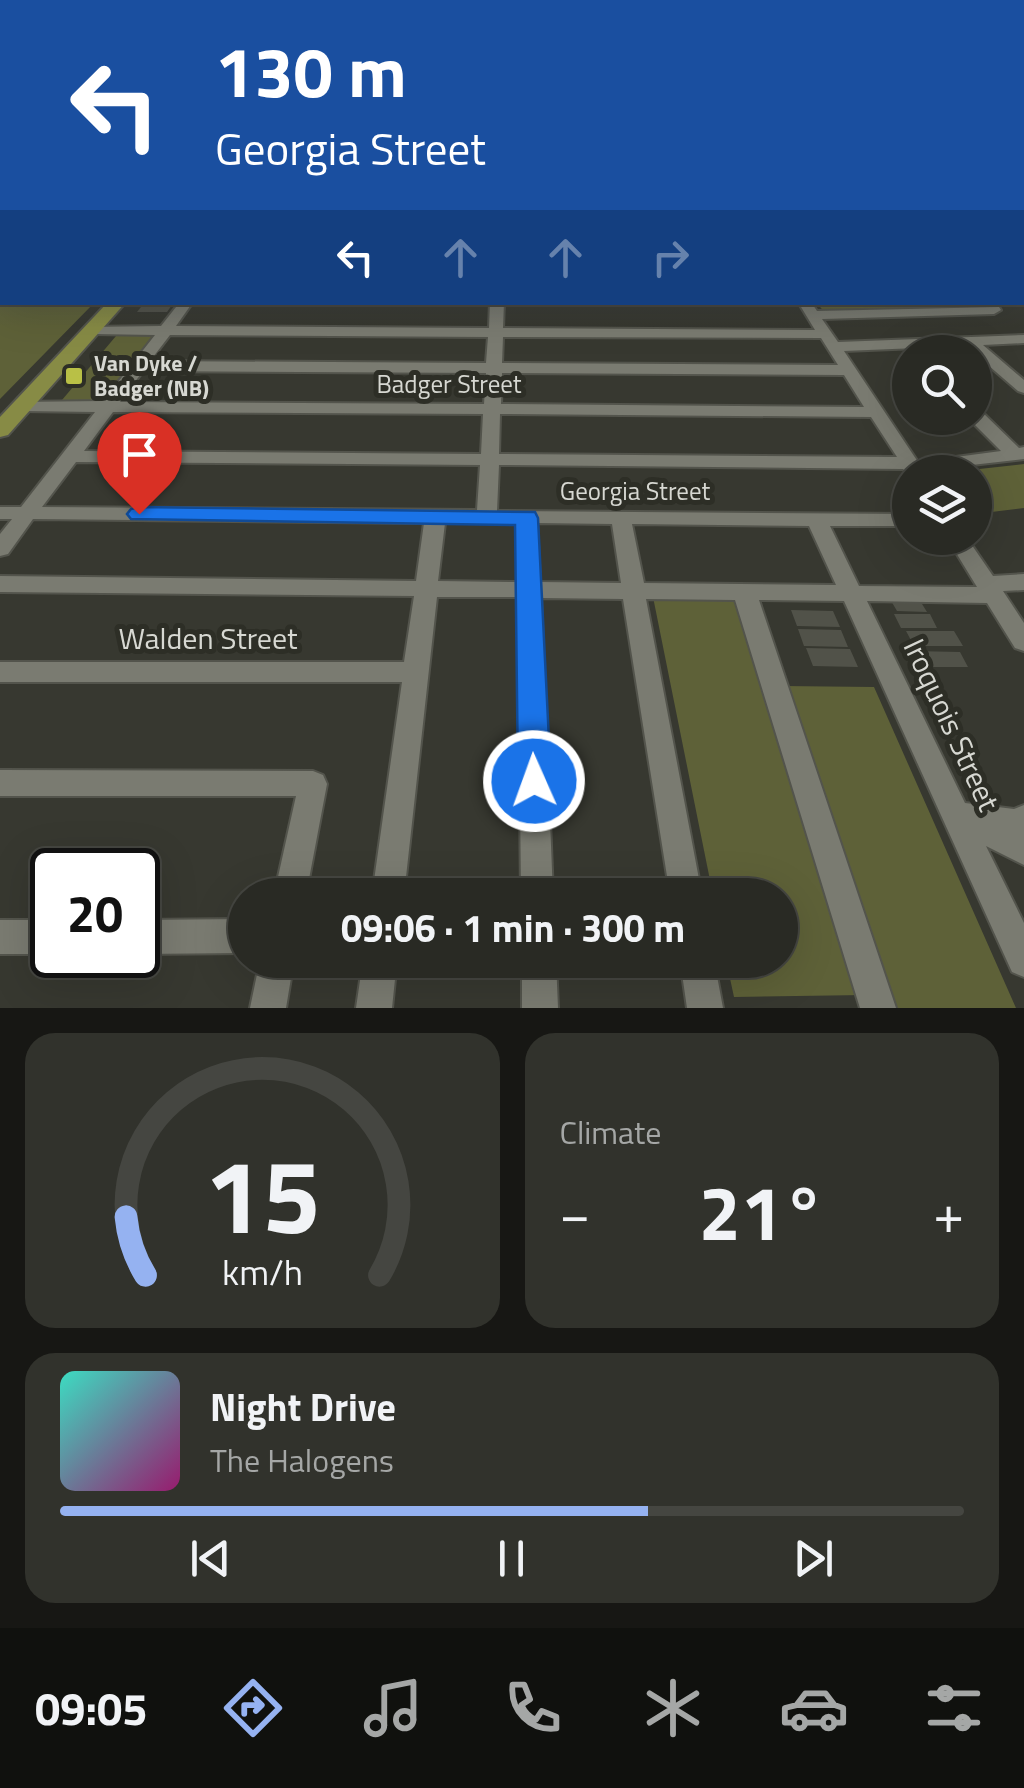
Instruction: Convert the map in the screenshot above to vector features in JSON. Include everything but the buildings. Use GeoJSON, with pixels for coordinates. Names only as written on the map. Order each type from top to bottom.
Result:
{"type":"FeatureCollection","features":[{"type":"Feature","properties":{"kind":"main road"},"geometry":{"type":"LineString","coordinates":[[0,430],[115,305]]}},
{"type":"Feature","properties":{"kind":"street"},"geometry":{"type":"LineString","coordinates":[[0,549],[185,305]]}},
{"type":"Feature","properties":{"kind":"street"},"geometry":{"type":"LineString","coordinates":[[487,517],[496,305]]}},
{"type":"Feature","properties":{"kind":"street"},"geometry":{"type":"LineString","coordinates":[[808,309],[989,306],[1024,336]]}},
{"type":"Feature","properties":{"kind":"street"},"geometry":{"type":"LineString","coordinates":[[808,309],[903,455]]}},
{"type":"Feature","properties":{"kind":"street"},"geometry":{"type":"LineString","coordinates":[[92,330],[495,333],[828,340],[892,347]]}},
{"type":"Feature","properties":{"kind":"street"},"geometry":{"type":"LineString","coordinates":[[992,339],[1024,336]]}},
{"type":"Feature","properties":{"kind":"street"},"geometry":{"type":"LineString","coordinates":[[992,361],[1024,388]]}},
{"type":"Feature","properties":{"kind":"street"},"geometry":{"type":"LineString","coordinates":[[139,366],[847,370]]}},
{"type":"Feature","properties":{"kind":"street","name":"Badger Street"},"geometry":{"type":"LineString","coordinates":[[22,406],[875,412]]}},
{"type":"Feature","properties":{"kind":"street"},"geometry":{"type":"LineString","coordinates":[[992,430],[1020,454]]}},
{"type":"Feature","properties":{"kind":"street"},"geometry":{"type":"LineString","coordinates":[[992,458],[1020,454]]}},
{"type":"Feature","properties":{"kind":"street"},"geometry":{"type":"LineString","coordinates":[[72,456],[892,468]]}},
{"type":"Feature","properties":{"kind":"street","name":"Georgia Street"},"geometry":{"type":"LineString","coordinates":[[0,513],[892,520]]}},
{"type":"Feature","properties":{"kind":"street"},"geometry":{"type":"LineString","coordinates":[[390,878],[434,517]]}},
{"type":"Feature","properties":{"kind":"street"},"geometry":{"type":"LineString","coordinates":[[526,518],[537,878]]}},
{"type":"Feature","properties":{"kind":"street"},"geometry":{"type":"LineString","coordinates":[[621,518],[683,878]]}},
{"type":"Feature","properties":{"kind":"street","name":"Iroquois Street"},"geometry":{"type":"LineString","coordinates":[[817,520],[1024,960]]}},
{"type":"Feature","properties":{"kind":"street"},"geometry":{"type":"LineString","coordinates":[[968,555],[1024,642]]}},
{"type":"Feature","properties":{"kind":"street"},"geometry":{"type":"LineString","coordinates":[[0,584],[854,594],[991,590],[1024,582]]}},
{"type":"Feature","properties":{"kind":"street"},"geometry":{"type":"LineString","coordinates":[[745,594],[878,1008]]}},
{"type":"Feature","properties":{"kind":"street","name":"Walden Street"},"geometry":{"type":"LineString","coordinates":[[0,672],[416,672]]}},
{"type":"Feature","properties":{"kind":"street"},"geometry":{"type":"LineString","coordinates":[[0,783],[313,784],[294,878]]}},
{"type":"Feature","properties":{"kind":"street"},"geometry":{"type":"LineString","coordinates":[[957,813],[1016,822],[1024,818]]}},
{"type":"Feature","properties":{"kind":"street"},"geometry":{"type":"LineString","coordinates":[[957,813],[1024,851]]}},
{"type":"Feature","properties":{"kind":"street"},"geometry":{"type":"LineString","coordinates":[[160,937],[228,936]]}},
{"type":"Feature","properties":{"kind":"street"},"geometry":{"type":"LineString","coordinates":[[0,937],[30,937]]}},
{"type":"Feature","properties":{"kind":"street"},"geometry":{"type":"LineString","coordinates":[[268,1008],[274,978]]}},
{"type":"Feature","properties":{"kind":"street"},"geometry":{"type":"LineString","coordinates":[[374,1008],[378,978]]}},
{"type":"Feature","properties":{"kind":"street"},"geometry":{"type":"LineString","coordinates":[[539,978],[540,1008]]}},
{"type":"Feature","properties":{"kind":"street"},"geometry":{"type":"LineString","coordinates":[[699,978],[705,1008]]}},
{"type":"Feature","properties":{"kind":"green space"},"geometry":{"type":"Polygon","coordinates":[[[0,305],[92,305],[0,399],[0,305]]]}},
{"type":"Feature","properties":{"kind":"green space"},"geometry":{"type":"Polygon","coordinates":[[[819,305],[977,305],[982,309],[825,313],[819,305]]]}},
{"type":"Feature","properties":{"kind":"green space"},"geometry":{"type":"Polygon","coordinates":[[[116,336],[159,336],[110,400],[62,400],[116,336]]]}},
{"type":"Feature","properties":{"kind":"green space"},"geometry":{"type":"Polygon","coordinates":[[[1024,464],[1024,508],[992,512],[992,468],[1024,464]]]}},
{"type":"Feature","properties":{"kind":"green space"},"geometry":{"type":"Polygon","coordinates":[[[653,597],[739,598],[865,995],[734,997],[730,978],[798,978],[798,878],[710,878],[653,597]]]}},
{"type":"Feature","properties":{"kind":"green space"},"geometry":{"type":"Polygon","coordinates":[[[782,686],[874,687],[1016,1008],[887,1008],[782,686]]]}},
{"type":"Feature","properties":{"kind":"place","name":"Van Dyke / Badger (NB)"},"geometry":{"type":"Point","coordinates":[74,376]}},
{"type":"Feature","properties":{"kind":"route"},"geometry":{"type":"LineString","coordinates":[[139,514],[526,518],[534,781]]}}]}
